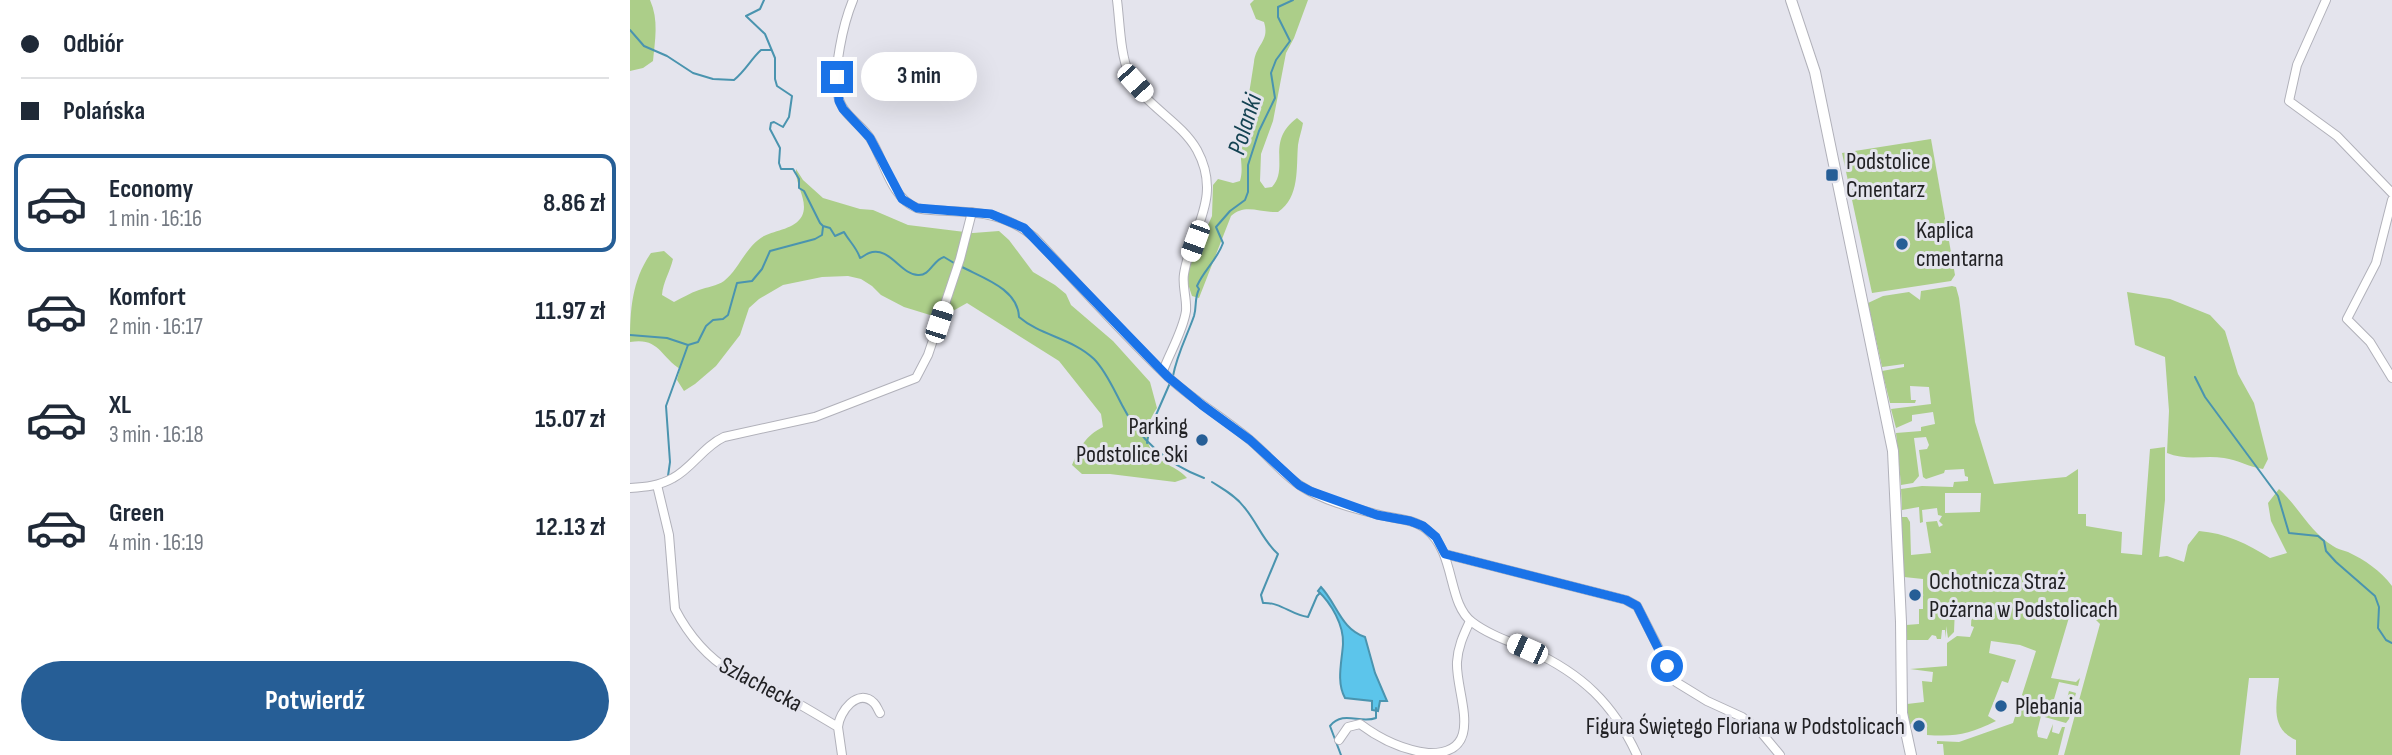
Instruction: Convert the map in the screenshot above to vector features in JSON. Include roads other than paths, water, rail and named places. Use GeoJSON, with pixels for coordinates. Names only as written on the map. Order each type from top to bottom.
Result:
{"type":"FeatureCollection","features":[{"type":"Feature","properties":{"kind":"street"},"geometry":{"type":"LineString","coordinates":[[853,0],[839,56],[837,91],[843,109],[870,138],[902,199],[917,208],[991,214],[1024,228],[1163,371],[1202,405],[1250,440],[1299,485],[1377,515],[1423,526],[1436,537],[1445,554],[1461,608],[1470,621],[1547,658],[1578,677],[1601,698],[1620,722],[1637,755]]}},
{"type":"Feature","properties":{"kind":"street"},"geometry":{"type":"LineString","coordinates":[[1117,0],[1129,73],[1147,97],[1192,141],[1204,170],[1207,190],[1202,221],[1184,274],[1185,318],[1163,371]]}},
{"type":"Feature","properties":{"kind":"street"},"geometry":{"type":"LineString","coordinates":[[1791,0],[1815,72],[1893,451],[1901,622],[1901,705],[1911,755]]}},
{"type":"Feature","properties":{"kind":"street"},"geometry":{"type":"LineString","coordinates":[[2326,0],[2297,65],[2289,101],[2337,136],[2392,193]]}},
{"type":"Feature","properties":{"kind":"street"},"geometry":{"type":"LineString","coordinates":[[2392,201],[2376,263],[2347,319],[2370,342],[2392,378]]}},
{"type":"Feature","properties":{"kind":"street"},"geometry":{"type":"LineString","coordinates":[[630,488],[657,485],[675,478],[715,441],[724,437],[815,417],[916,378],[928,355],[960,259],[972,212]]}},
{"type":"Feature","properties":{"kind":"street","name":"Szlachecka"},"geometry":{"type":"LineString","coordinates":[[657,485],[669,535],[675,609],[680,619],[703,649],[723,666],[838,727]]}},
{"type":"Feature","properties":{"kind":"street"},"geometry":{"type":"LineString","coordinates":[[1445,554],[1626,600],[1637,606],[1676,682],[1707,701],[1742,717],[1778,752]]}},
{"type":"Feature","properties":{"kind":"street"},"geometry":{"type":"LineString","coordinates":[[1339,740],[1348,727],[1360,724],[1372,733],[1400,746],[1421,752],[1440,754],[1458,747],[1462,741],[1464,712],[1457,664],[1460,642],[1470,621]]}},
{"type":"Feature","properties":{"kind":"street"},"geometry":{"type":"LineString","coordinates":[[842,755],[838,727],[841,712],[865,698],[874,703],[880,713]]}},
{"type":"Feature","properties":{"kind":"water"},"geometry":{"type":"Polygon","coordinates":[[[1321,587],[1350,628],[1365,637],[1375,673],[1387,701],[1380,701],[1378,711],[1372,710],[1372,701],[1345,698],[1342,692],[1340,678],[1343,637],[1332,608],[1318,591],[1321,587]]]}},
{"type":"Feature","properties":{"kind":"waterway"},"geometry":{"type":"LineString","coordinates":[[764,0],[760,9],[746,16],[765,34],[775,58],[777,86],[792,96],[789,117],[783,127],[774,122],[771,123],[770,129],[780,148],[781,169],[793,169],[799,179],[799,188],[804,191],[820,223],[830,228],[835,236],[844,232],[860,258],[869,253],[883,253],[912,274],[926,273],[944,257],[954,263]]}},
{"type":"Feature","properties":{"kind":"waterway","name":"Polanki"},"geometry":{"type":"LineString","coordinates":[[1173,376],[1194,316],[1199,289],[1197,286],[1223,243],[1216,227],[1230,211],[1245,200],[1248,192],[1248,165],[1259,131],[1275,98],[1271,73],[1276,60],[1290,41],[1278,17],[1278,7],[1293,0]]}},
{"type":"Feature","properties":{"kind":"waterway"},"geometry":{"type":"LineString","coordinates":[[630,30],[644,46],[667,56],[693,73],[713,79],[734,80],[761,50],[771,50]]}},
{"type":"Feature","properties":{"kind":"waterway"},"geometry":{"type":"LineString","coordinates":[[630,335],[667,338],[688,345],[698,342],[706,326],[713,320],[723,319],[728,315],[737,283],[752,281],[762,269],[770,251],[815,239],[822,235],[823,227]]}},
{"type":"Feature","properties":{"kind":"waterway"},"geometry":{"type":"LineString","coordinates":[[962,267],[1006,292],[1013,299],[1019,317],[1037,329],[1076,346],[1094,359],[1106,375],[1129,418],[1146,440],[1178,466],[1204,478]]}},
{"type":"Feature","properties":{"kind":"waterway"},"geometry":{"type":"LineString","coordinates":[[668,476],[670,462],[666,406],[688,345]]}},
{"type":"Feature","properties":{"kind":"waterway"},"geometry":{"type":"LineString","coordinates":[[2195,377],[2205,397],[2278,496],[2289,533],[2318,536],[2324,541],[2326,551],[2336,562],[2375,596],[2379,607],[2378,628],[2386,640],[2392,643]]}},
{"type":"Feature","properties":{"kind":"waterway","name":"Polanki"},"geometry":{"type":"LineString","coordinates":[[1147,443],[1149,431],[1170,383]]}},
{"type":"Feature","properties":{"kind":"waterway"},"geometry":{"type":"LineString","coordinates":[[1212,482],[1241,503],[1278,554],[1261,595],[1263,603],[1275,604],[1308,617],[1320,593]]}},
{"type":"Feature","properties":{"kind":"waterway"},"geometry":{"type":"LineString","coordinates":[[1341,755],[1330,726],[1340,719],[1376,718],[1376,708]]}},
{"type":"Feature","properties":{"kind":"place","name":"Podstolice Cmentarz"},"geometry":{"type":"Point","coordinates":[1832,175]}},
{"type":"Feature","properties":{"kind":"place","name":"Kaplica cmentarna"},"geometry":{"type":"Point","coordinates":[1902,244]}},
{"type":"Feature","properties":{"kind":"place","name":"Parking Podstolice Ski"},"geometry":{"type":"Point","coordinates":[1202,440]}},
{"type":"Feature","properties":{"kind":"place","name":"Ochotnicza Straż Pożarna w Podstolicach"},"geometry":{"type":"Point","coordinates":[1915,595]}},
{"type":"Feature","properties":{"kind":"place","name":"Plebania"},"geometry":{"type":"Point","coordinates":[2001,706]}},
{"type":"Feature","properties":{"kind":"place","name":"Figura Świętego Floriana w Podstolicach"},"geometry":{"type":"Point","coordinates":[1919,726]}}]}
